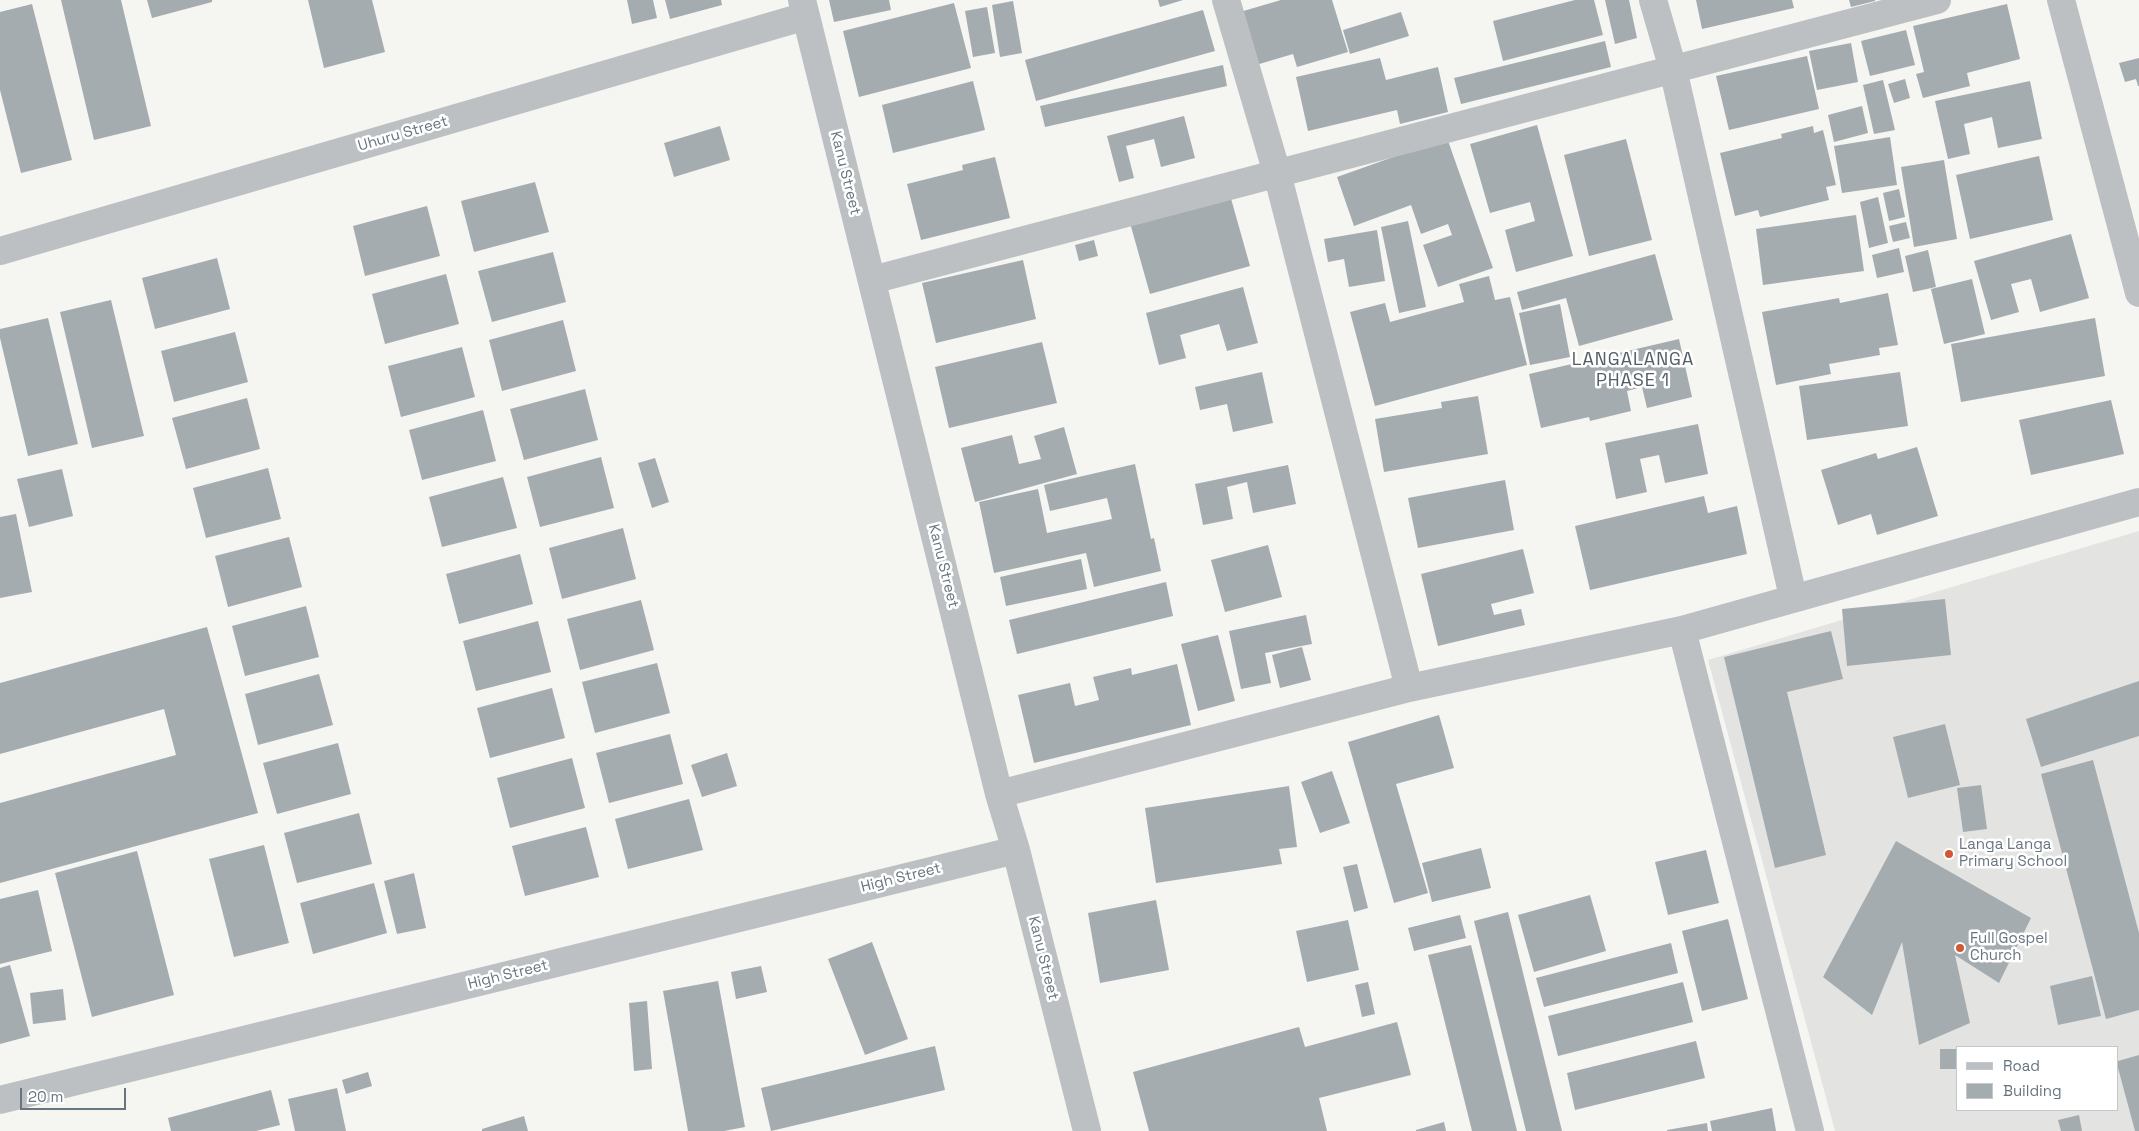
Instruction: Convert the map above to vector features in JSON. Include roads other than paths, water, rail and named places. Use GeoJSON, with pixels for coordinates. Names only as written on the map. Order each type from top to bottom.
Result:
{"type":"FeatureCollection","features":[{"type":"Feature","properties":{"kind":"street"},"geometry":{"type":"LineString","coordinates":[[1226,0],[1277,172],[1409,688]]}},
{"type":"Feature","properties":{"kind":"street"},"geometry":{"type":"LineString","coordinates":[[1653,0],[1673,69],[1793,598]]}},
{"type":"Feature","properties":{"kind":"street"},"geometry":{"type":"LineString","coordinates":[[872,280],[1937,0]]}},
{"type":"Feature","properties":{"kind":"street"},"geometry":{"type":"LineString","coordinates":[[2062,0],[2139,293]]}},
{"type":"Feature","properties":{"kind":"street","name":"Uhuru Street"},"geometry":{"type":"LineString","coordinates":[[0,251],[804,8]]}},
{"type":"Feature","properties":{"kind":"street","name":"Kanu Street"},"geometry":{"type":"LineString","coordinates":[[804,8],[999,794],[1016,850],[1087,1131]]}},
{"type":"Feature","properties":{"kind":"street"},"geometry":{"type":"LineString","coordinates":[[999,794],[1409,688],[1682,630],[2139,502]]}},
{"type":"Feature","properties":{"kind":"street"},"geometry":{"type":"LineString","coordinates":[[1682,630],[1810,1131]]}},
{"type":"Feature","properties":{"kind":"street","name":"High Street"},"geometry":{"type":"LineString","coordinates":[[0,1100],[1016,850]]}},
{"type":"Feature","properties":{"kind":"place","name":"Langa Langa Primary School"},"geometry":{"type":"Point","coordinates":[1949,854]}},
{"type":"Feature","properties":{"kind":"place","name":"Full Gospel Church"},"geometry":{"type":"Point","coordinates":[1960,948]}},
{"type":"Feature","properties":{"kind":"district","name":"LANGALANGA PHASE 1"},"geometry":{"type":"Point","coordinates":[1633,370]}}]}
